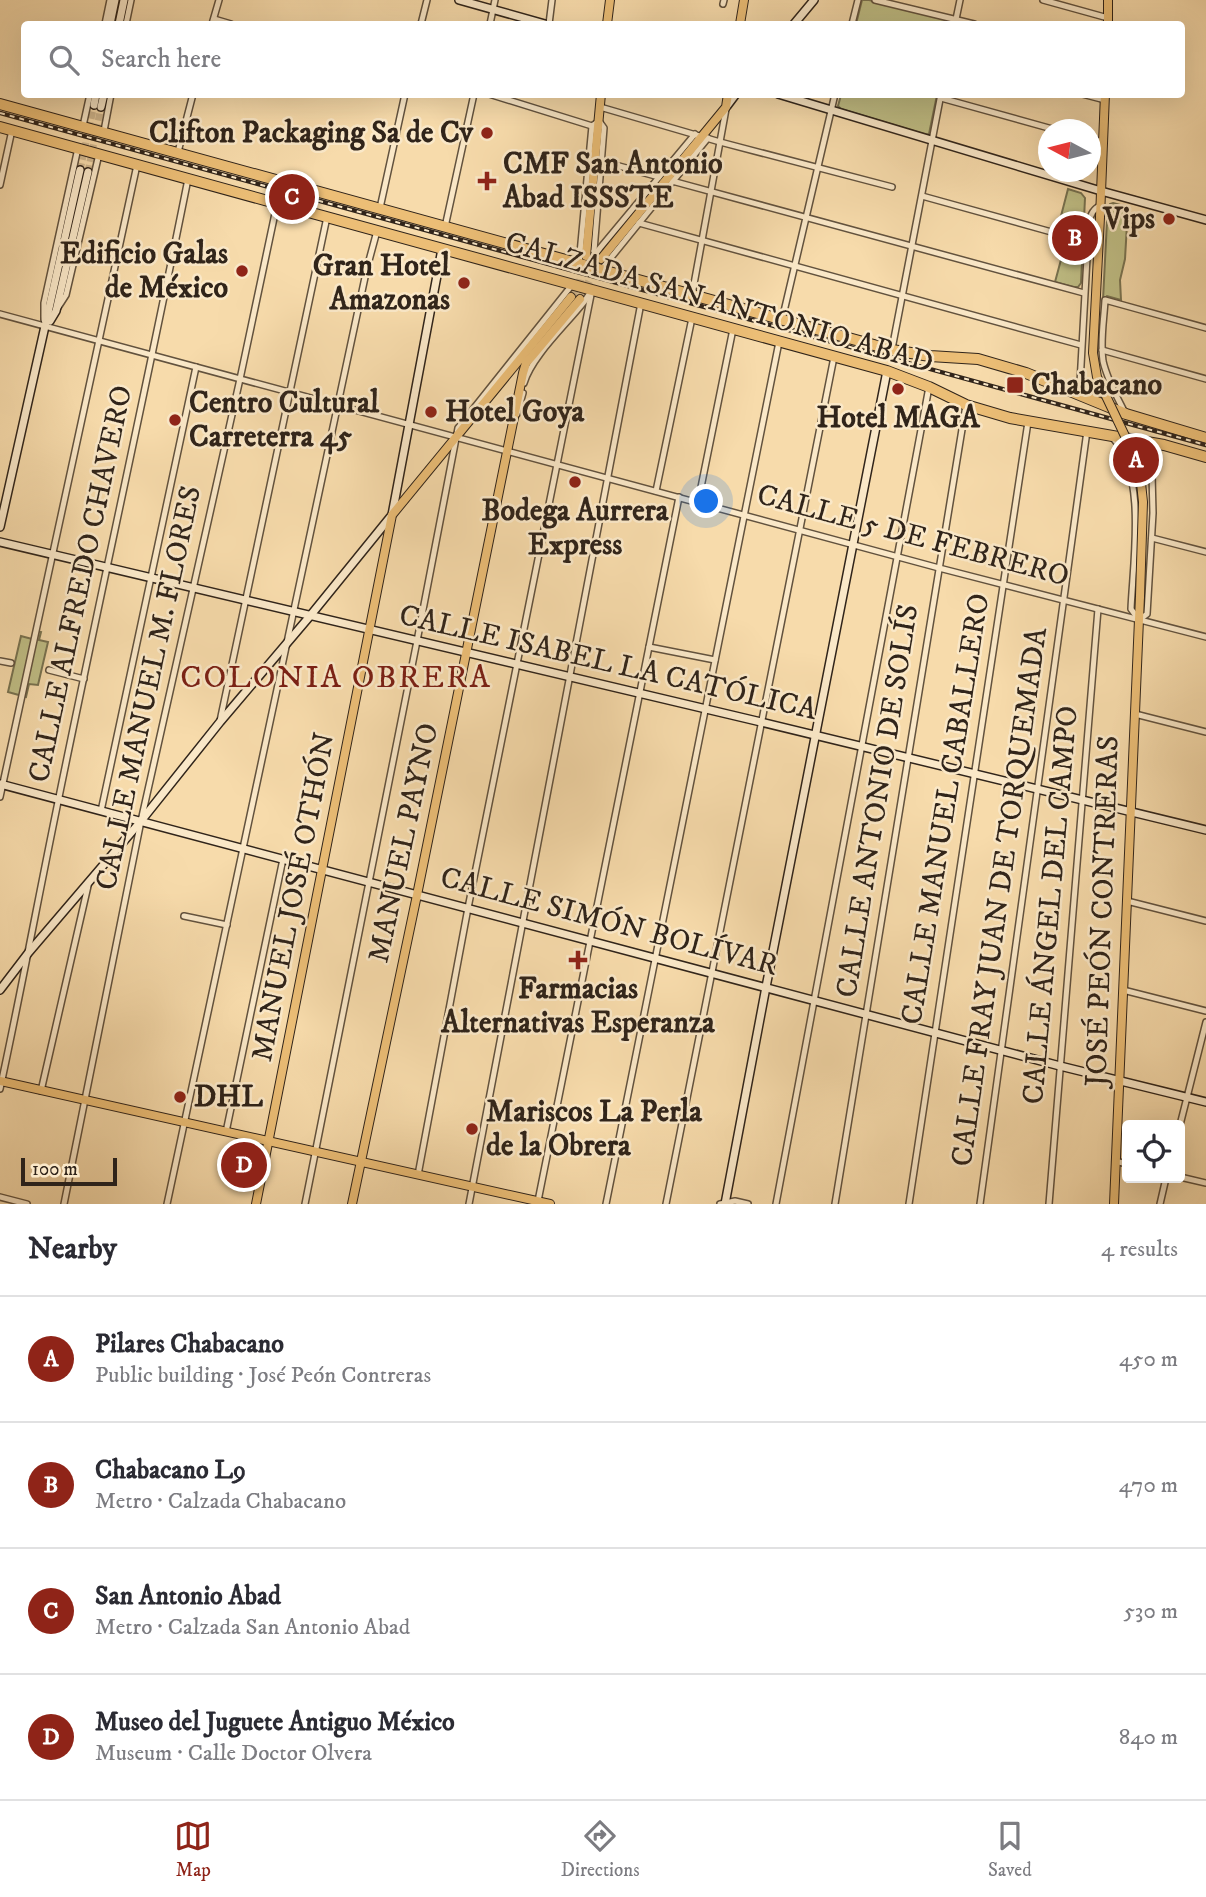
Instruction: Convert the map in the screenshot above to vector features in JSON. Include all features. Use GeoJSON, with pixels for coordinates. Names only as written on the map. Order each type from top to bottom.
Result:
{"type":"FeatureCollection","features":[{"type":"Feature","properties":{"kind":"highway","name":"CALZADA SAN ANTONIO ABAD"},"geometry":{"type":"LineString","coordinates":[[0,104],[445,227],[583,260],[692,295],[892,350],[978,359],[1026,373],[1126,414],[1206,438]]}},
{"type":"Feature","properties":{"kind":"highway","name":"CALZADA SAN ANTONIO ABAD"},"geometry":{"type":"LineString","coordinates":[[0,127],[887,372],[929,387],[966,405],[1028,422],[1164,445],[1206,457]]}},
{"type":"Feature","properties":{"kind":"main road"},"geometry":{"type":"LineString","coordinates":[[607,21],[610,0]]}},
{"type":"Feature","properties":{"kind":"main road"},"geometry":{"type":"LineString","coordinates":[[740,21],[744,0]]}},
{"type":"Feature","properties":{"kind":"main road"},"geometry":{"type":"LineString","coordinates":[[1108,0],[1108,21]]}},
{"type":"Feature","properties":{"kind":"main road"},"geometry":{"type":"LineString","coordinates":[[583,260],[601,98]]}},
{"type":"Feature","properties":{"kind":"main road"},"geometry":{"type":"LineString","coordinates":[[601,265],[726,107],[727,98]]}},
{"type":"Feature","properties":{"kind":"main road","name":"JOSÉ PEÓN CONTRERAS"},"geometry":{"type":"LineString","coordinates":[[1105,98],[1093,353],[1097,377],[1134,455],[1143,502],[1114,1204]]}},
{"type":"Feature","properties":{"kind":"main road","name":"MANUEL PAYNO"},"geometry":{"type":"LineString","coordinates":[[352,1204],[522,377],[526,363],[575,298],[457,438]]}},
{"type":"Feature","properties":{"kind":"main road"},"geometry":{"type":"LineString","coordinates":[[392,514],[457,438]]}},
{"type":"Feature","properties":{"kind":"main road","name":"MANUEL JOSÉ OTHÓN"},"geometry":{"type":"LineString","coordinates":[[256,1204],[392,514]]}},
{"type":"Feature","properties":{"kind":"main road"},"geometry":{"type":"LineString","coordinates":[[1,1084],[85,1100],[550,1204]]}},
{"type":"Feature","properties":{"kind":"street"},"geometry":{"type":"LineString","coordinates":[[106,21],[110,0]]}},
{"type":"Feature","properties":{"kind":"street"},"geometry":{"type":"LineString","coordinates":[[111,21],[115,0]]}},
{"type":"Feature","properties":{"kind":"street"},"geometry":{"type":"LineString","coordinates":[[120,21],[124,0]]}},
{"type":"Feature","properties":{"kind":"street"},"geometry":{"type":"LineString","coordinates":[[127,21],[131,0]]}},
{"type":"Feature","properties":{"kind":"street"},"geometry":{"type":"LineString","coordinates":[[213,21],[219,0]]}},
{"type":"Feature","properties":{"kind":"street"},"geometry":{"type":"LineString","coordinates":[[422,21],[427,0]]}},
{"type":"Feature","properties":{"kind":"street"},"geometry":{"type":"LineString","coordinates":[[459,0],[535,21]]}},
{"type":"Feature","properties":{"kind":"street"},"geometry":{"type":"LineString","coordinates":[[491,21],[495,0]]}},
{"type":"Feature","properties":{"kind":"street"},"geometry":{"type":"LineString","coordinates":[[548,21],[552,0]]}},
{"type":"Feature","properties":{"kind":"street"},"geometry":{"type":"LineString","coordinates":[[796,21],[814,0]]}},
{"type":"Feature","properties":{"kind":"street"},"geometry":{"type":"LineString","coordinates":[[853,21],[858,0]]}},
{"type":"Feature","properties":{"kind":"street"},"geometry":{"type":"LineString","coordinates":[[874,0],[951,21]]}},
{"type":"Feature","properties":{"kind":"street"},"geometry":{"type":"LineString","coordinates":[[955,21],[960,0]]}},
{"type":"Feature","properties":{"kind":"street"},"geometry":{"type":"LineString","coordinates":[[1043,0],[1108,21]]}},
{"type":"Feature","properties":{"kind":"street"},"geometry":{"type":"LineString","coordinates":[[83,126],[89,98]]}},
{"type":"Feature","properties":{"kind":"street"},"geometry":{"type":"LineString","coordinates":[[104,131],[110,98]]}},
{"type":"Feature","properties":{"kind":"street"},"geometry":{"type":"LineString","coordinates":[[178,152],[192,98]]}},
{"type":"Feature","properties":{"kind":"street"},"geometry":{"type":"LineString","coordinates":[[380,208],[404,98]]}},
{"type":"Feature","properties":{"kind":"street"},"geometry":{"type":"LineString","coordinates":[[445,227],[473,98]]}},
{"type":"Feature","properties":{"kind":"street"},"geometry":{"type":"LineString","coordinates":[[504,98],[596,123],[604,128],[596,252],[659,177],[701,136]]}},
{"type":"Feature","properties":{"kind":"street"},"geometry":{"type":"LineString","coordinates":[[692,295],[726,107],[733,98]]}},
{"type":"Feature","properties":{"kind":"street"},"geometry":{"type":"LineString","coordinates":[[790,98],[1206,220]]}},
{"type":"Feature","properties":{"kind":"street"},"geometry":{"type":"LineString","coordinates":[[782,320],[834,98]]}},
{"type":"Feature","properties":{"kind":"street"},"geometry":{"type":"LineString","coordinates":[[892,350],[941,98]]}},
{"type":"Feature","properties":{"kind":"street"},"geometry":{"type":"LineString","coordinates":[[948,98],[1038,125]]}},
{"type":"Feature","properties":{"kind":"street"},"geometry":{"type":"LineString","coordinates":[[600,107],[892,187]]}},
{"type":"Feature","properties":{"kind":"street"},"geometry":{"type":"LineString","coordinates":[[0,185],[12,130]]}},
{"type":"Feature","properties":{"kind":"street"},"geometry":{"type":"LineString","coordinates":[[601,265],[672,181],[701,136]]}},
{"type":"Feature","properties":{"kind":"street"},"geometry":{"type":"LineString","coordinates":[[46,327],[44,303],[78,148]]}},
{"type":"Feature","properties":{"kind":"street"},"geometry":{"type":"LineString","coordinates":[[46,327],[66,295],[99,154]]}},
{"type":"Feature","properties":{"kind":"street"},"geometry":{"type":"LineString","coordinates":[[601,161],[659,177]]}},
{"type":"Feature","properties":{"kind":"street"},"geometry":{"type":"LineString","coordinates":[[0,797],[137,165]]}},
{"type":"Feature","properties":{"kind":"street"},"geometry":{"type":"LineString","coordinates":[[0,527],[84,171],[56,311]]}},
{"type":"Feature","properties":{"kind":"street","name":"CALLE ALFREDO CHAVERO"},"geometry":{"type":"LineString","coordinates":[[1,1084],[188,179]]}},
{"type":"Feature","properties":{"kind":"street"},"geometry":{"type":"LineString","coordinates":[[672,181],[1084,293]]}},
{"type":"Feature","properties":{"kind":"street"},"geometry":{"type":"LineString","coordinates":[[922,196],[1055,233]]}},
{"type":"Feature","properties":{"kind":"street","name":"CALLE MANUEL M. FLORES"},"geometry":{"type":"LineString","coordinates":[[64,1204],[141,821],[277,204]]}},
{"type":"Feature","properties":{"kind":"street"},"geometry":{"type":"LineString","coordinates":[[1063,389],[1076,387],[1080,383],[1089,222],[1094,209],[1101,205]]}},
{"type":"Feature","properties":{"kind":"street"},"geometry":{"type":"LineString","coordinates":[[220,722],[327,217]]}},
{"type":"Feature","properties":{"kind":"street"},"geometry":{"type":"LineString","coordinates":[[639,223],[1081,345]]}},
{"type":"Feature","properties":{"kind":"street"},"geometry":{"type":"LineString","coordinates":[[167,1204],[377,231]]}},
{"type":"Feature","properties":{"kind":"street","name":"MANUEL JOSÉ OTHÓN"},"geometry":{"type":"LineString","coordinates":[[392,514],[442,249]]}},
{"type":"Feature","properties":{"kind":"street"},"geometry":{"type":"LineString","coordinates":[[305,1204],[458,428],[572,285]]}},
{"type":"Feature","properties":{"kind":"street"},"geometry":{"type":"LineString","coordinates":[[513,423],[531,368],[592,290]]}},
{"type":"Feature","properties":{"kind":"street"},"geometry":{"type":"LineString","coordinates":[[418,1175],[468,908],[592,290]]}},
{"type":"Feature","properties":{"kind":"street"},"geometry":{"type":"LineString","coordinates":[[1126,414],[1106,371],[1102,349],[1105,300],[1206,328]]}},
{"type":"Feature","properties":{"kind":"street"},"geometry":{"type":"LineString","coordinates":[[469,1204],[641,303]]}},
{"type":"Feature","properties":{"kind":"street","name":"CALLE 5 DE FEBRERO"},"geometry":{"type":"LineString","coordinates":[[0,314],[939,568],[1206,637]]}},
{"type":"Feature","properties":{"kind":"street"},"geometry":{"type":"LineString","coordinates":[[656,491],[692,318]]}},
{"type":"Feature","properties":{"kind":"street"},"geometry":{"type":"LineString","coordinates":[[698,502],[733,329]]}},
{"type":"Feature","properties":{"kind":"street"},"geometry":{"type":"LineString","coordinates":[[606,1204],[779,342]]}},
{"type":"Feature","properties":{"kind":"street"},"geometry":{"type":"LineString","coordinates":[[1102,349],[1206,379]]}},
{"type":"Feature","properties":{"kind":"street"},"geometry":{"type":"LineString","coordinates":[[666,1204],[834,357]]}},
{"type":"Feature","properties":{"kind":"street"},"geometry":{"type":"LineString","coordinates":[[101,811],[196,367]]}},
{"type":"Feature","properties":{"kind":"street"},"geometry":{"type":"LineString","coordinates":[[748,1204],[735,1201],[723,1203],[887,372]]}},
{"type":"Feature","properties":{"kind":"street"},"geometry":{"type":"LineString","coordinates":[[776,1204],[929,387]]}},
{"type":"Feature","properties":{"kind":"street","name":"CALLE ANTONIO DE SOLÍS"},"geometry":{"type":"LineString","coordinates":[[835,1204],[966,405]]}},
{"type":"Feature","properties":{"kind":"street","name":"CALLE MANUEL CABALLERO"},"geometry":{"type":"LineString","coordinates":[[909,1204],[1028,422]]}},
{"type":"Feature","properties":{"kind":"street","name":"CALLE FRAY JUAN DE TORQUEMADA"},"geometry":{"type":"LineString","coordinates":[[980,1204],[1087,430]]}},
{"type":"Feature","properties":{"kind":"street","name":"JOSÉ PEÓN CONTRERAS"},"geometry":{"type":"LineString","coordinates":[[1108,434],[1121,448],[1132,480],[1135,526],[1131,609],[1139,620]]}},
{"type":"Feature","properties":{"kind":"street"},"geometry":{"type":"LineString","coordinates":[[1139,620],[1147,614],[1152,538],[1152,474],[1148,457],[1153,448],[1164,445]]}},
{"type":"Feature","properties":{"kind":"street"},"geometry":{"type":"LineString","coordinates":[[538,1201],[679,497]]}},
{"type":"Feature","properties":{"kind":"street"},"geometry":{"type":"LineString","coordinates":[[0,990],[392,514]]}},
{"type":"Feature","properties":{"kind":"street"},"geometry":{"type":"LineString","coordinates":[[1152,538],[1206,552]]}},
{"type":"Feature","properties":{"kind":"street","name":"CALLE ISABEL LA CATÓLICA"},"geometry":{"type":"LineString","coordinates":[[0,542],[1206,830]]}},
{"type":"Feature","properties":{"kind":"street","name":"CALLE ÁNGEL DEL CAMPO"},"geometry":{"type":"LineString","coordinates":[[1049,1204],[1098,609]]}},
{"type":"Feature","properties":{"kind":"street"},"geometry":{"type":"LineString","coordinates":[[649,647],[715,660]]}},
{"type":"Feature","properties":{"kind":"street"},"geometry":{"type":"LineString","coordinates":[[0,661],[10,663]]}},
{"type":"Feature","properties":{"kind":"street"},"geometry":{"type":"LineString","coordinates":[[49,670],[84,678]]}},
{"type":"Feature","properties":{"kind":"street"},"geometry":{"type":"LineString","coordinates":[[1135,714],[1206,732]]}},
{"type":"Feature","properties":{"kind":"street","name":"CALLE SIMÓN BOLÍVAR"},"geometry":{"type":"LineString","coordinates":[[1,784],[1060,1066],[1206,1102]]}},
{"type":"Feature","properties":{"kind":"street"},"geometry":{"type":"LineString","coordinates":[[226,1132],[283,859]]}},
{"type":"Feature","properties":{"kind":"street"},"geometry":{"type":"LineString","coordinates":[[41,1091],[88,882]]}},
{"type":"Feature","properties":{"kind":"street"},"geometry":{"type":"LineString","coordinates":[[1127,901],[1206,921]]}},
{"type":"Feature","properties":{"kind":"street"},"geometry":{"type":"LineString","coordinates":[[184,916],[227,925]]}},
{"type":"Feature","properties":{"kind":"street"},"geometry":{"type":"LineString","coordinates":[[1123,990],[1206,1011]]}},
{"type":"Feature","properties":{"kind":"street"},"geometry":{"type":"LineString","coordinates":[[1181,1120],[1206,1022]]}},
{"type":"Feature","properties":{"kind":"street"},"geometry":{"type":"LineString","coordinates":[[1115,1161],[1122,1163]]}},
{"type":"Feature","properties":{"kind":"street"},"geometry":{"type":"LineString","coordinates":[[1185,1178],[1206,1183]]}},
{"type":"Feature","properties":{"kind":"street"},"geometry":{"type":"LineString","coordinates":[[1160,1204],[1165,1183]]}},
{"type":"Feature","properties":{"kind":"street"},"geometry":{"type":"LineString","coordinates":[[0,1197],[27,1204]]}},
{"type":"Feature","properties":{"kind":"shaded area"},"geometry":{"type":"Polygon","coordinates":[[[862,0],[869,0],[949,21],[857,21],[862,0]]]}},
{"type":"Feature","properties":{"kind":"shaded area"},"geometry":{"type":"Polygon","coordinates":[[[840,98],[936,98],[927,135],[838,106],[840,98]]]}},
{"type":"Feature","properties":{"kind":"shaded area"},"geometry":{"type":"Polygon","coordinates":[[[1068,189],[1081,193],[1085,198],[1081,283],[1078,287],[1055,282],[1064,242],[1055,239],[1068,189]]]}},
{"type":"Feature","properties":{"kind":"shaded area"},"geometry":{"type":"Polygon","coordinates":[[[1110,204],[1128,207],[1125,259],[1120,280],[1121,300],[1107,296],[1103,300],[1107,221],[1110,204]]]}},
{"type":"Feature","properties":{"kind":"shaded area"},"geometry":{"type":"Polygon","coordinates":[[[34,631],[41,632],[39,640],[48,642],[38,685],[29,684],[26,697],[8,692],[21,636],[32,639],[34,631]]]}},
{"type":"Feature","properties":{"kind":"tunnel"},"geometry":{"type":"LineString","coordinates":[[80,170],[94,105]]}},
{"type":"Feature","properties":{"kind":"tunnel"},"geometry":{"type":"LineString","coordinates":[[88,172],[101,107]]}},
{"type":"Feature","properties":{"kind":"tunnel"},"geometry":{"type":"LineString","coordinates":[[571,297],[580,281],[585,261]]}},
{"type":"Feature","properties":{"kind":"tunnel"},"geometry":{"type":"LineString","coordinates":[[580,299],[598,264]]}},
{"type":"Feature","properties":{"kind":"railway"},"geometry":{"type":"LineString","coordinates":[[0,113],[1206,445]]}},
{"type":"Feature","properties":{"kind":"place","name":"Clifton Packaging Sa de Cv"},"geometry":{"type":"Point","coordinates":[487,133]}},
{"type":"Feature","properties":{"kind":"place","name":"CMF San Antonio Abad ISSSTE"},"geometry":{"type":"Point","coordinates":[487,181]}},
{"type":"Feature","properties":{"kind":"place","name":"San Antonio Abad"},"geometry":{"type":"Point","coordinates":[292,197]}},
{"type":"Feature","properties":{"kind":"place","name":"Vips"},"geometry":{"type":"Point","coordinates":[1169,219]}},
{"type":"Feature","properties":{"kind":"place","name":"Chabacano L9"},"geometry":{"type":"Point","coordinates":[1075,238]}},
{"type":"Feature","properties":{"kind":"place","name":"Edificio Galas de México"},"geometry":{"type":"Point","coordinates":[242,271]}},
{"type":"Feature","properties":{"kind":"place","name":"Gran Hotel Amazonas"},"geometry":{"type":"Point","coordinates":[464,283]}},
{"type":"Feature","properties":{"kind":"place","name":"Chabacano"},"geometry":{"type":"Point","coordinates":[1015,385]}},
{"type":"Feature","properties":{"kind":"place","name":"Hotel MAGA"},"geometry":{"type":"Point","coordinates":[898,389]}},
{"type":"Feature","properties":{"kind":"place","name":"Hotel Goya"},"geometry":{"type":"Point","coordinates":[431,412]}},
{"type":"Feature","properties":{"kind":"place","name":"Centro Cultural Carreterra 45"},"geometry":{"type":"Point","coordinates":[175,420]}},
{"type":"Feature","properties":{"kind":"place","name":"Pilares Chabacano"},"geometry":{"type":"Point","coordinates":[1136,460]}},
{"type":"Feature","properties":{"kind":"place","name":"Bodega Aurrera Express"},"geometry":{"type":"Point","coordinates":[575,482]}},
{"type":"Feature","properties":{"kind":"place","name":"Farmacias Alternativas Esperanza"},"geometry":{"type":"Point","coordinates":[578,960]}},
{"type":"Feature","properties":{"kind":"place","name":"DHL"},"geometry":{"type":"Point","coordinates":[180,1097]}},
{"type":"Feature","properties":{"kind":"place","name":"Mariscos La Perla de la Obrera"},"geometry":{"type":"Point","coordinates":[472,1129]}},
{"type":"Feature","properties":{"kind":"place","name":"Museo del Juguete Antiguo México"},"geometry":{"type":"Point","coordinates":[244,1165]}},
{"type":"Feature","properties":{"kind":"district","name":"COLONIA OBRERA"},"geometry":{"type":"Point","coordinates":[336,678]}}]}
